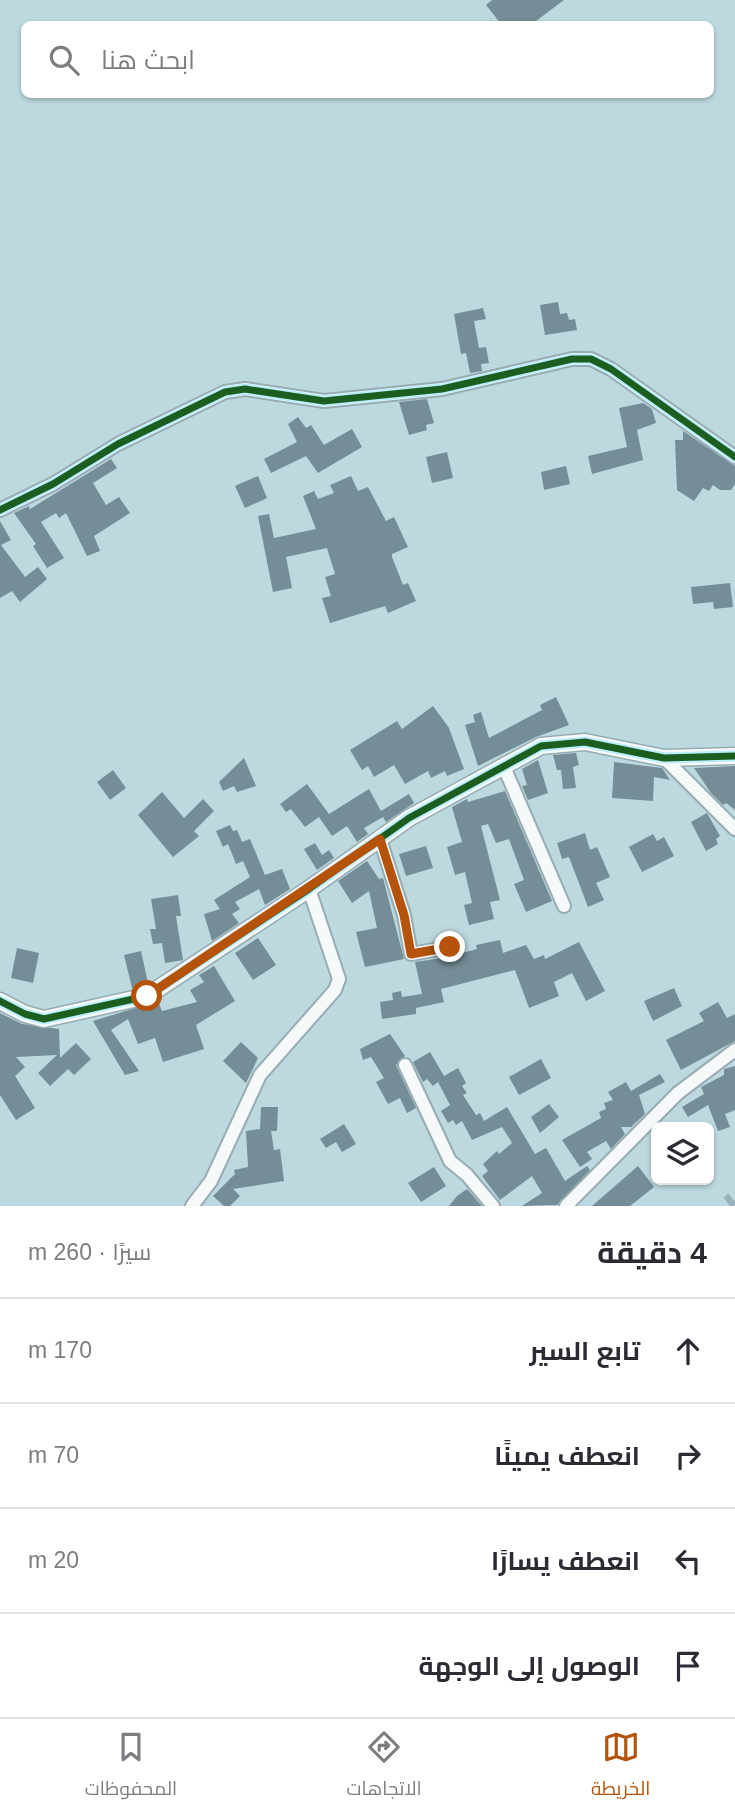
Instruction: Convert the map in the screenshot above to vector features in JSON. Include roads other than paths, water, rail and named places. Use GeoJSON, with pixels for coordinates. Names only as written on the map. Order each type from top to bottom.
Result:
{"type":"FeatureCollection","features":[{"type":"Feature","properties":{"kind":"street"},"geometry":{"type":"LineString","coordinates":[[0,510],[53,484],[108,450],[225,392],[245,389],[324,401],[442,389],[572,359],[592,359],[611,369],[735,457]]}},
{"type":"Feature","properties":{"kind":"street"},"geometry":{"type":"LineString","coordinates":[[0,1001],[25,1014],[44,1018],[147,996],[310,889],[409,818],[541,746],[585,742],[664,758],[735,756]]}},
{"type":"Feature","properties":{"kind":"street"},"geometry":{"type":"LineString","coordinates":[[664,758],[735,828]]}},
{"type":"Feature","properties":{"kind":"street"},"geometry":{"type":"LineString","coordinates":[[504,767],[564,906]]}},
{"type":"Feature","properties":{"kind":"street"},"geometry":{"type":"LineString","coordinates":[[380,839],[404,915],[411,954],[450,947]]}},
{"type":"Feature","properties":{"kind":"street"},"geometry":{"type":"LineString","coordinates":[[192,1206],[215,1172],[260,1075],[289,1046],[335,990],[339,979],[310,889]]}},
{"type":"Feature","properties":{"kind":"street"},"geometry":{"type":"LineString","coordinates":[[566,1206],[678,1093],[735,1050]]}},
{"type":"Feature","properties":{"kind":"street"},"geometry":{"type":"LineString","coordinates":[[405,1065],[450,1161],[467,1175],[493,1206]]}},
{"type":"Feature","properties":{"kind":"tunnel"},"geometry":{"type":"LineString","coordinates":[[730,1206],[735,1202]]}}]}
